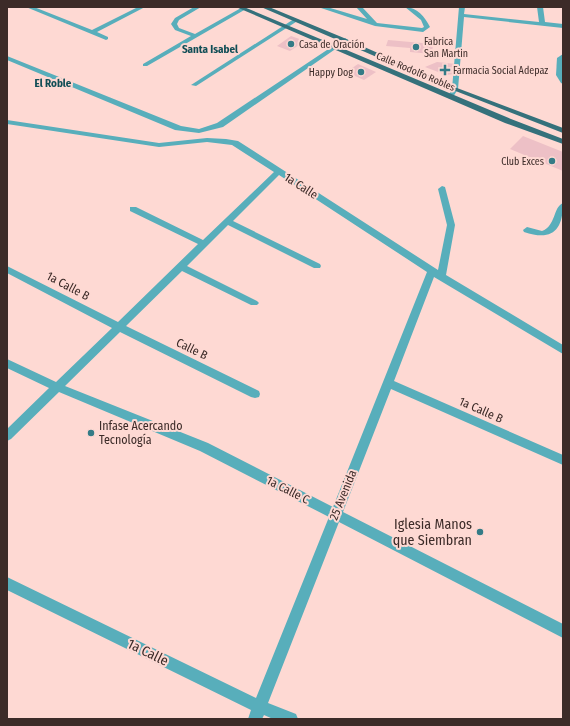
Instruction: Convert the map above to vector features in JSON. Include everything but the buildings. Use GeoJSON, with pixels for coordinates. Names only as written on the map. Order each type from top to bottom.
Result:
{"type":"FeatureCollection","features":[{"type":"Feature","properties":{"kind":"main road","name":"Calle Rodolfo Robles"},"geometry":{"type":"LineString","coordinates":[[264,7],[345,40],[455,89],[563,131]]}},
{"type":"Feature","properties":{"kind":"main road","name":"Calle Rodolfo Robles"},"geometry":{"type":"LineString","coordinates":[[241,8],[563,142]]}},
{"type":"Feature","properties":{"kind":"street"},"geometry":{"type":"LineString","coordinates":[[29,7],[106,38]]}},
{"type":"Feature","properties":{"kind":"street"},"geometry":{"type":"LineString","coordinates":[[93,32],[142,7]]}},
{"type":"Feature","properties":{"kind":"street"},"geometry":{"type":"LineString","coordinates":[[195,36],[177,29],[174,24],[177,19],[198,7]]}},
{"type":"Feature","properties":{"kind":"street"},"geometry":{"type":"LineString","coordinates":[[321,7],[375,24],[423,30],[427,26],[423,19],[408,7]]}},
{"type":"Feature","properties":{"kind":"street"},"geometry":{"type":"LineString","coordinates":[[359,7],[375,24]]}},
{"type":"Feature","properties":{"kind":"street"},"geometry":{"type":"LineString","coordinates":[[451,96],[455,89],[462,7]]}},
{"type":"Feature","properties":{"kind":"street"},"geometry":{"type":"LineString","coordinates":[[540,7],[542,24]]}},
{"type":"Feature","properties":{"kind":"street"},"geometry":{"type":"LineString","coordinates":[[145,65],[241,8]]}},
{"type":"Feature","properties":{"kind":"street"},"geometry":{"type":"LineString","coordinates":[[461,15],[563,26]]}},
{"type":"Feature","properties":{"kind":"street"},"geometry":{"type":"LineString","coordinates":[[194,85],[296,20]]}},
{"type":"Feature","properties":{"kind":"street"},"geometry":{"type":"LineString","coordinates":[[7,58],[178,128],[192,132],[205,131],[220,125],[334,46],[345,40]]}},
{"type":"Feature","properties":{"kind":"street"},"geometry":{"type":"LineString","coordinates":[[563,56],[560,58],[559,75],[563,82]]}},
{"type":"Feature","properties":{"kind":"street","name":"1a Calle"},"geometry":{"type":"LineString","coordinates":[[7,122],[159,145],[226,140],[235,143],[436,274],[563,350]]}},
{"type":"Feature","properties":{"kind":"street"},"geometry":{"type":"LineString","coordinates":[[7,436],[118,327],[182,267],[278,171]]}},
{"type":"Feature","properties":{"kind":"street","name":"25 Avenida"},"geometry":{"type":"LineString","coordinates":[[257,713],[388,383],[436,274],[450,235],[451,225],[442,189]]}},
{"type":"Feature","properties":{"kind":"street"},"geometry":{"type":"LineString","coordinates":[[527,230],[541,234],[548,233],[552,230],[563,206]]}},
{"type":"Feature","properties":{"kind":"street"},"geometry":{"type":"LineString","coordinates":[[133,209],[205,244]]}},
{"type":"Feature","properties":{"kind":"street"},"geometry":{"type":"LineString","coordinates":[[227,221],[317,266]]}},
{"type":"Feature","properties":{"kind":"street"},"geometry":{"type":"LineString","coordinates":[[182,267],[254,303]]}},
{"type":"Feature","properties":{"kind":"street","name":"1a Calle B"},"geometry":{"type":"LineString","coordinates":[[7,269],[118,327]]}},
{"type":"Feature","properties":{"kind":"street","name":"Calle B"},"geometry":{"type":"LineString","coordinates":[[118,327],[255,394]]}},
{"type":"Feature","properties":{"kind":"street","name":"1a Calle C"},"geometry":{"type":"LineString","coordinates":[[7,363],[57,387],[204,447],[336,513],[563,631]]}},
{"type":"Feature","properties":{"kind":"street","name":"1a Calle B"},"geometry":{"type":"LineString","coordinates":[[388,383],[563,460]]}},
{"type":"Feature","properties":{"kind":"street","name":"1a Calle"},"geometry":{"type":"LineString","coordinates":[[7,583],[257,713],[291,719]]}},
{"type":"Feature","properties":{"kind":"place","name":"Casa de Oración"},"geometry":{"type":"Point","coordinates":[291,44]}},
{"type":"Feature","properties":{"kind":"place","name":"Fabrica San Martin"},"geometry":{"type":"Point","coordinates":[416,47]}},
{"type":"Feature","properties":{"kind":"place","name":"Farmacia Social Adepaz"},"geometry":{"type":"Point","coordinates":[445,70]}},
{"type":"Feature","properties":{"kind":"place","name":"Happy Dog"},"geometry":{"type":"Point","coordinates":[361,72]}},
{"type":"Feature","properties":{"kind":"place","name":"Club Exces"},"geometry":{"type":"Point","coordinates":[552,161]}},
{"type":"Feature","properties":{"kind":"place","name":"Infase Acercando Tecnología"},"geometry":{"type":"Point","coordinates":[91,433]}},
{"type":"Feature","properties":{"kind":"place","name":"Iglesia Manos que Siembran"},"geometry":{"type":"Point","coordinates":[480,532]}},
{"type":"Feature","properties":{"kind":"district","name":"Santa Isabel"},"geometry":{"type":"Point","coordinates":[210,49]}},
{"type":"Feature","properties":{"kind":"district","name":"El Roble"},"geometry":{"type":"Point","coordinates":[53,83]}}]}
